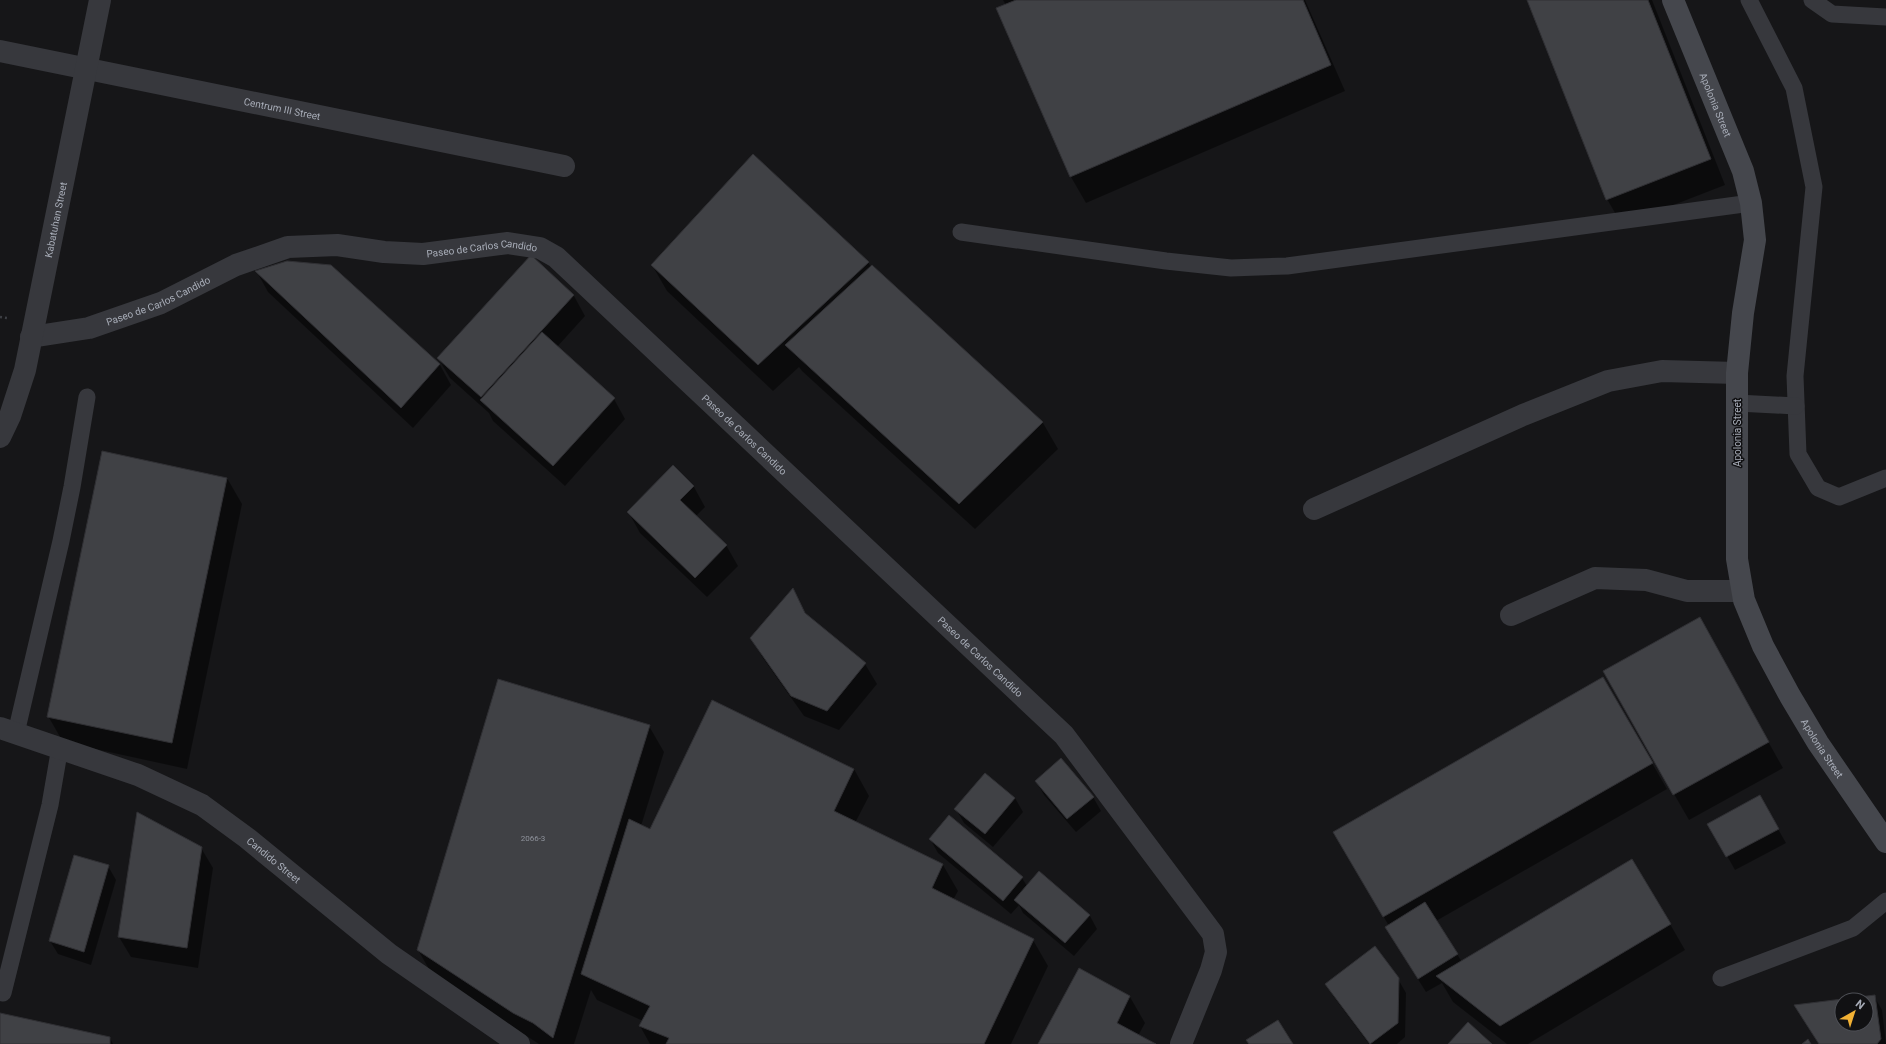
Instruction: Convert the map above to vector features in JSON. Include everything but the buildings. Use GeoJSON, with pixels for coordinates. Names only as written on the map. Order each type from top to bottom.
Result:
{"type":"FeatureCollection","features":[{"type":"Feature","properties":{"kind":"main road","name":"Apolonia Street"},"geometry":{"type":"LineString","coordinates":[[1673,0],[1743,171],[1751,203],[1756,240],[1743,313],[1737,373],[1737,559],[1744,600],[1763,646],[1818,744],[1886,842]]}},
{"type":"Feature","properties":{"kind":"street","name":"Kabatuhan Street"},"geometry":{"type":"LineString","coordinates":[[0,437],[10,416],[25,370],[100,0]]}},
{"type":"Feature","properties":{"kind":"street","name":"Centrum III Street"},"geometry":{"type":"LineString","coordinates":[[0,51],[564,166]]}},
{"type":"Feature","properties":{"kind":"street","name":"Paseo de Carlos Candido"},"geometry":{"type":"LineString","coordinates":[[31,337],[88,328],[161,303],[236,264],[288,247],[337,245],[384,252],[423,254],[508,243],[540,248],[556,257],[1064,735],[1213,934],[1216,952],[1211,970],[1181,1044]]}},
{"type":"Feature","properties":{"kind":"street"},"geometry":{"type":"LineString","coordinates":[[1314,509],[1523,415],[1608,381],[1662,371],[1737,373]]}},
{"type":"Feature","properties":{"kind":"street"},"geometry":{"type":"LineString","coordinates":[[1511,615],[1595,578],[1646,580],[1687,591],[1742,590]]}},
{"type":"Feature","properties":{"kind":"street","name":"Candido Street"},"geometry":{"type":"LineString","coordinates":[[8,731],[138,775],[202,805],[247,838],[389,954],[519,1044]]}},
{"type":"Feature","properties":{"kind":"lane"},"geometry":{"type":"LineString","coordinates":[[1749,0],[1794,88],[1814,187],[1795,376],[1798,454],[1818,488],[1839,497],[1886,478]]}},
{"type":"Feature","properties":{"kind":"lane"},"geometry":{"type":"LineString","coordinates":[[1812,0],[1832,14],[1886,17]]}},
{"type":"Feature","properties":{"kind":"lane"},"geometry":{"type":"LineString","coordinates":[[961,232],[1166,261],[1231,268],[1287,266],[1751,203]]}},
{"type":"Feature","properties":{"kind":"lane"},"geometry":{"type":"LineString","coordinates":[[8,731],[62,541],[86,397]]}},
{"type":"Feature","properties":{"kind":"lane"},"geometry":{"type":"LineString","coordinates":[[1737,403],[1796,406]]}},
{"type":"Feature","properties":{"kind":"lane"},"geometry":{"type":"LineString","coordinates":[[3,993],[50,805],[60,748]]}},
{"type":"Feature","properties":{"kind":"lane"},"geometry":{"type":"LineString","coordinates":[[1720,978],[1853,928],[1886,901]]}}]}
